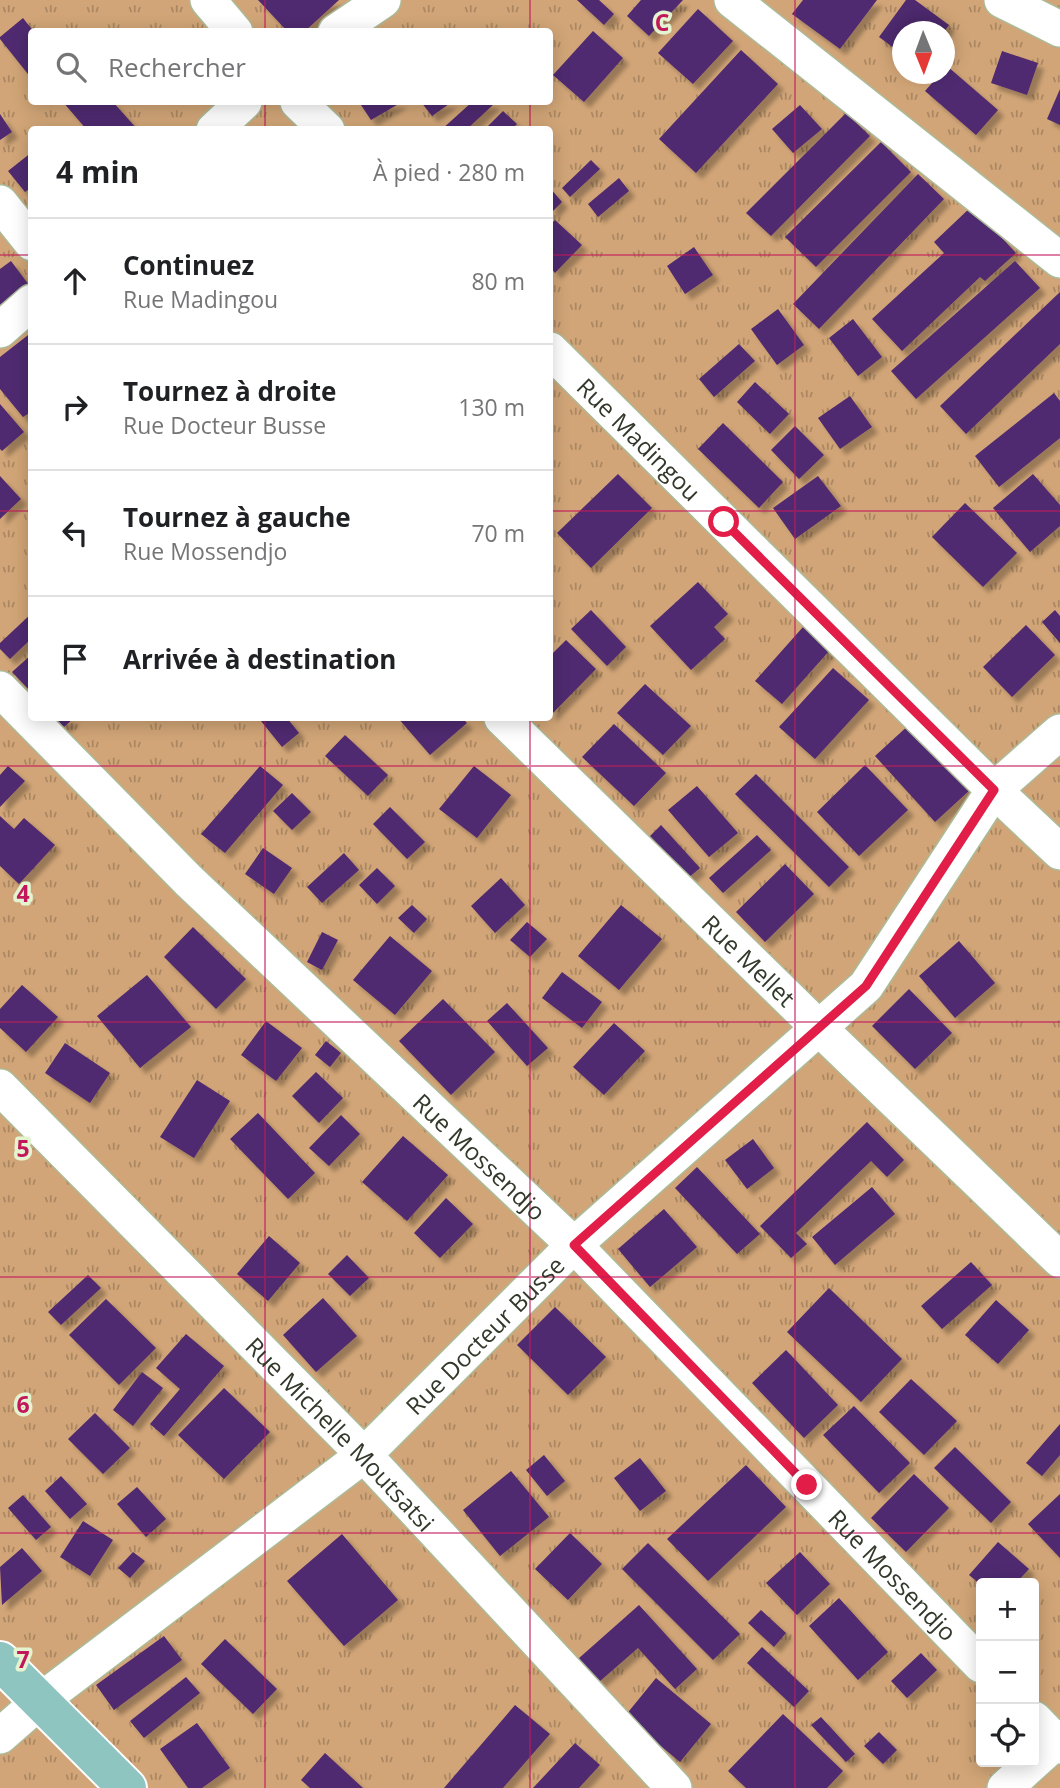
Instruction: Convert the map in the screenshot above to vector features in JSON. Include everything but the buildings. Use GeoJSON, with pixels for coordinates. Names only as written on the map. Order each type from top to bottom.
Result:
{"type":"FeatureCollection","features":[{"type":"Feature","properties":{"kind":"main road"},"geometry":{"type":"LineString","coordinates":[[0,1661],[127,1788]]}},
{"type":"Feature","properties":{"kind":"street"},"geometry":{"type":"LineString","coordinates":[[208,0],[232,28]]}},
{"type":"Feature","properties":{"kind":"street"},"geometry":{"type":"LineString","coordinates":[[342,28],[383,0]]}},
{"type":"Feature","properties":{"kind":"street"},"geometry":{"type":"LineString","coordinates":[[732,0],[1060,260]]}},
{"type":"Feature","properties":{"kind":"street"},"geometry":{"type":"LineString","coordinates":[[1002,0],[1060,29]]}},
{"type":"Feature","properties":{"kind":"street"},"geometry":{"type":"LineString","coordinates":[[218,126],[241,105]]}},
{"type":"Feature","properties":{"kind":"street"},"geometry":{"type":"LineString","coordinates":[[301,105],[323,126]]}},
{"type":"Feature","properties":{"kind":"street"},"geometry":{"type":"LineString","coordinates":[[0,203],[28,238]]}},
{"type":"Feature","properties":{"kind":"street"},"geometry":{"type":"LineString","coordinates":[[0,330],[28,306]]}},
{"type":"Feature","properties":{"kind":"street","name":"Rue Madingou"},"geometry":{"type":"LineString","coordinates":[[553,353],[994,790],[1060,852]]}},
{"type":"Feature","properties":{"kind":"street","name":"Rue Mossendjo"},"geometry":{"type":"LineString","coordinates":[[0,689],[28,717]]}},
{"type":"Feature","properties":{"kind":"street","name":"Rue Mossendjo"},"geometry":{"type":"LineString","coordinates":[[32,721],[189,881],[574,1245],[976,1660]]}},
{"type":"Feature","properties":{"kind":"street","name":"Rue Mellet"},"geometry":{"type":"LineString","coordinates":[[505,721],[1060,1260]]}},
{"type":"Feature","properties":{"kind":"street","name":"Rue Docteur Busse"},"geometry":{"type":"LineString","coordinates":[[0,1736],[40,1701],[364,1455],[574,1245],[866,986],[994,790],[1060,732]]}},
{"type":"Feature","properties":{"kind":"street","name":"Rue Michelle Moutsatsi"},"geometry":{"type":"LineString","coordinates":[[0,1087],[364,1455],[674,1788]]}},
{"type":"Feature","properties":{"kind":"street"},"geometry":{"type":"LineString","coordinates":[[1005,1788],[1052,1736]]}},
{"type":"Feature","properties":{"kind":"green space"},"geometry":{"type":"Polygon","coordinates":[[[0,0],[1060,0],[1060,1788],[0,1788],[0,0]]]}},
{"type":"Feature","properties":{"kind":"route"},"geometry":{"type":"LineString","coordinates":[[724,522],[994,790],[866,986],[574,1245],[807,1485]]}}]}
